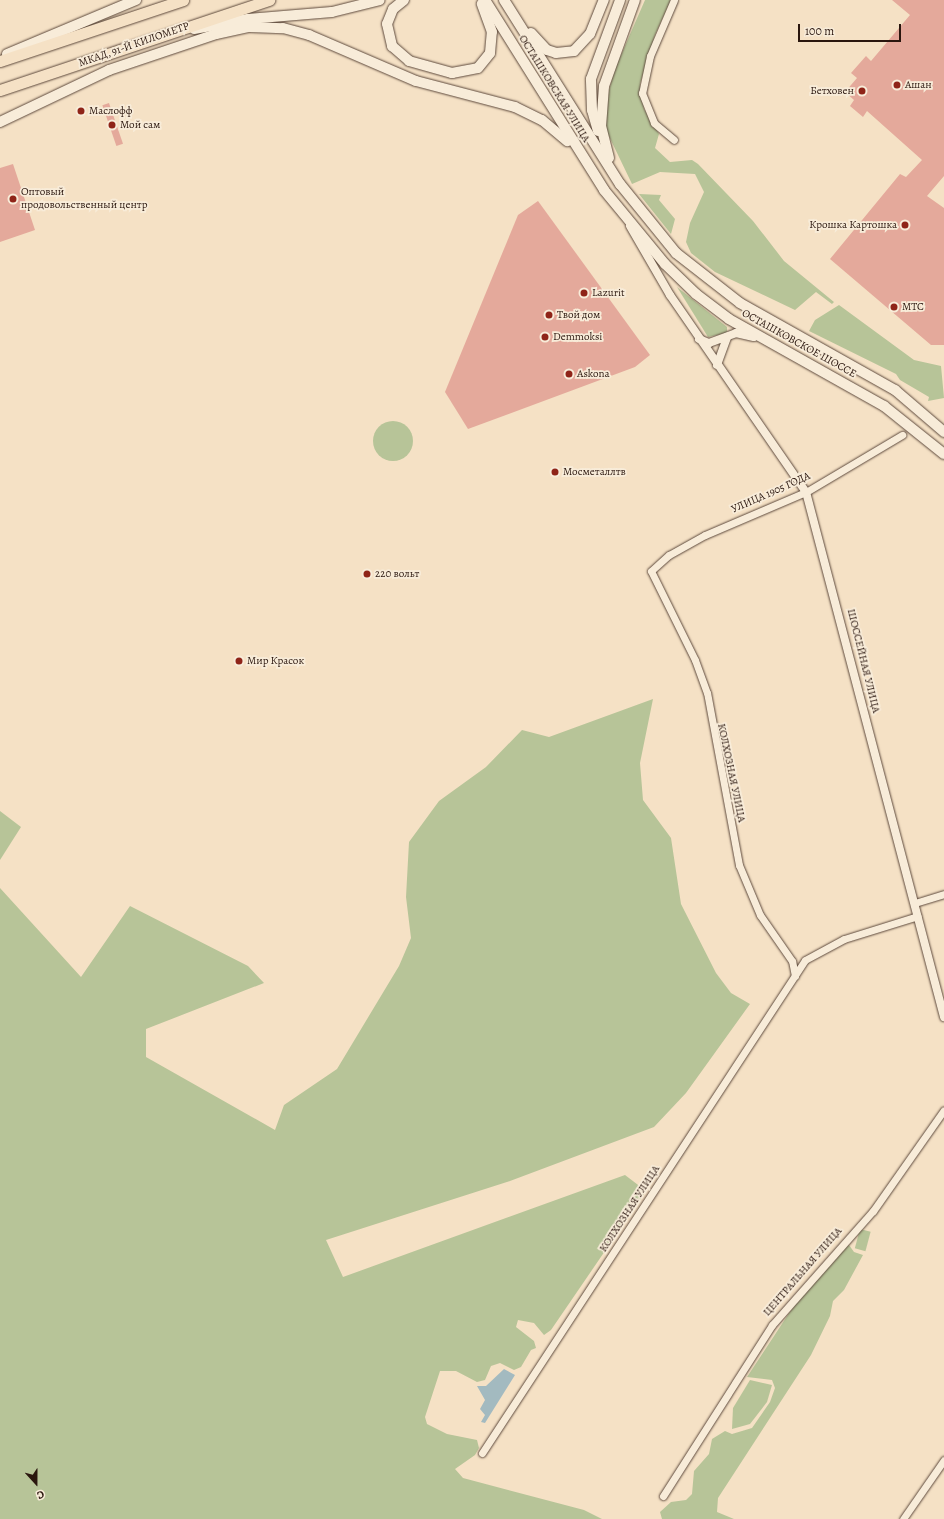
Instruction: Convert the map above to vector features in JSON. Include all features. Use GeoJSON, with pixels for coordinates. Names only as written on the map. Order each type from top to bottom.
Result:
{"type":"FeatureCollection","features":[{"type":"Feature","properties":{"kind":"highway"},"geometry":{"type":"LineString","coordinates":[[0,61],[183,0]]}},
{"type":"Feature","properties":{"kind":"highway","name":"МКАД, 91-Й КИЛОМЕТР"},"geometry":{"type":"LineString","coordinates":[[0,90],[269,0]]}},
{"type":"Feature","properties":{"kind":"main road"},"geometry":{"type":"LineString","coordinates":[[0,57],[136,0]]}},
{"type":"Feature","properties":{"kind":"main road"},"geometry":{"type":"LineString","coordinates":[[168,34],[248,19],[289,17],[332,12],[380,0]]}},
{"type":"Feature","properties":{"kind":"main road"},"geometry":{"type":"LineString","coordinates":[[404,0],[389,17],[387,31],[392,46],[409,61],[461,73],[486,61],[493,44],[481,0]]}},
{"type":"Feature","properties":{"kind":"main road","name":"ОСТАШКОВСКАЯ УЛИЦА"},"geometry":{"type":"LineString","coordinates":[[485,0],[604,190]]}},
{"type":"Feature","properties":{"kind":"main road"},"geometry":{"type":"LineString","coordinates":[[505,0],[538,43],[556,53],[566,54],[583,44],[590,34],[604,0]]}},
{"type":"Feature","properties":{"kind":"main road","name":"ОСТАШКОВСКАЯ УЛИЦА"},"geometry":{"type":"LineString","coordinates":[[505,0],[620,184]]}},
{"type":"Feature","properties":{"kind":"main road"},"geometry":{"type":"LineString","coordinates":[[620,0],[591,79],[592,110],[605,148],[620,184]]}},
{"type":"Feature","properties":{"kind":"main road"},"geometry":{"type":"LineString","coordinates":[[605,148],[601,127],[604,86],[635,0]]}},
{"type":"Feature","properties":{"kind":"main road"},"geometry":{"type":"LineString","coordinates":[[0,122],[109,70],[216,34],[289,17]]}},
{"type":"Feature","properties":{"kind":"main road"},"geometry":{"type":"LineString","coordinates":[[250,27],[282,28],[309,35],[416,81],[515,107],[555,129],[586,162]]}},
{"type":"Feature","properties":{"kind":"main road","name":"ОСТАШКОВСКОЕ ШОССЕ"},"geometry":{"type":"LineString","coordinates":[[620,184],[676,253],[707,281],[774,325],[895,390],[944,432]]}},
{"type":"Feature","properties":{"kind":"main road","name":"ОСТАШКОВСКОЕ ШОССЕ"},"geometry":{"type":"LineString","coordinates":[[604,190],[628,222],[696,294],[765,341],[884,406],[944,454]]}},
{"type":"Feature","properties":{"kind":"street"},"geometry":{"type":"LineString","coordinates":[[674,0],[650,56],[642,93],[654,123],[674,140]]}},
{"type":"Feature","properties":{"kind":"street","name":"ШОССЕЙНАЯ УЛИЦА"},"geometry":{"type":"LineString","coordinates":[[628,222],[655,272],[698,338],[806,492],[944,1017]]}},
{"type":"Feature","properties":{"kind":"street"},"geometry":{"type":"LineString","coordinates":[[698,338],[708,343],[736,333],[765,341]]}},
{"type":"Feature","properties":{"kind":"street"},"geometry":{"type":"LineString","coordinates":[[717,365],[727,337]]}},
{"type":"Feature","properties":{"kind":"street","name":"УЛИЦА 1905 ГОДА"},"geometry":{"type":"LineString","coordinates":[[651,571],[669,555],[705,535],[806,492],[902,435]]}},
{"type":"Feature","properties":{"kind":"street","name":"КОЛХОЗНАЯ УЛИЦА"},"geometry":{"type":"LineString","coordinates":[[651,571],[695,660],[707,693],[739,865],[760,915],[792,961],[795,976]]}},
{"type":"Feature","properties":{"kind":"street"},"geometry":{"type":"LineString","coordinates":[[915,903],[944,894]]}},
{"type":"Feature","properties":{"kind":"street","name":"КОЛХОЗНАЯ УЛИЦА"},"geometry":{"type":"LineString","coordinates":[[482,1453],[805,960],[844,938],[918,916]]}},
{"type":"Feature","properties":{"kind":"street"},"geometry":{"type":"LineString","coordinates":[[792,961],[805,960]]}},
{"type":"Feature","properties":{"kind":"street","name":"ЦЕНТРАЛЬНАЯ УЛИЦА"},"geometry":{"type":"LineString","coordinates":[[663,1496],[772,1325],[873,1211],[944,1110]]}},
{"type":"Feature","properties":{"kind":"street"},"geometry":{"type":"LineString","coordinates":[[903,1519],[944,1460]]}},
{"type":"Feature","properties":{"kind":"green space"},"geometry":{"type":"Polygon","coordinates":[[[645,0],[671,0],[655,35],[640,84],[644,109],[659,134],[655,148],[670,162],[692,160],[698,164],[753,221],[784,261],[834,302],[832,304],[816,292],[795,310],[715,272],[691,253],[686,242],[690,223],[704,192],[695,174],[660,172],[632,184],[606,130],[605,106],[614,71],[645,0]]]}},
{"type":"Feature","properties":{"kind":"green space"},"geometry":{"type":"Polygon","coordinates":[[[639,194],[661,195],[659,200],[675,219],[671,234],[639,194]]]}},
{"type":"Feature","properties":{"kind":"green space"},"geometry":{"type":"Polygon","coordinates":[[[677,287],[727,327],[727,333],[708,337],[677,287]]]}},
{"type":"Feature","properties":{"kind":"green space"},"geometry":{"type":"Polygon","coordinates":[[[839,305],[914,360],[941,366],[944,398],[928,401],[929,397],[900,380],[896,374],[809,331],[815,320],[839,305]]]}},
{"type":"Feature","properties":{"kind":"green space"},"geometry":{"type":"Polygon","coordinates":[[[397,421],[404,424],[410,430],[413,441],[412,449],[404,458],[397,461],[389,461],[382,458],[374,449],[373,437],[376,430],[385,422],[397,421]]]}},
{"type":"Feature","properties":{"kind":"green space"},"geometry":{"type":"Polygon","coordinates":[[[653,699],[640,763],[643,800],[671,838],[681,904],[716,973],[731,993],[750,1004],[686,1093],[654,1127],[510,1181],[326,1240],[343,1277],[625,1175],[646,1191],[551,1330],[544,1335],[534,1323],[518,1320],[516,1327],[534,1341],[536,1348],[531,1350],[521,1367],[514,1370],[500,1363],[491,1366],[485,1380],[477,1382],[456,1371],[440,1371],[425,1417],[427,1424],[447,1434],[477,1440],[479,1448],[475,1455],[455,1469],[463,1478],[584,1510],[602,1519],[0,1519],[0,888],[81,977],[130,906],[248,966],[264,983],[146,1029],[146,1057],[275,1130],[284,1105],[337,1069],[399,966],[411,938],[406,897],[409,842],[439,801],[486,767],[522,730],[549,737],[653,699]]]}},
{"type":"Feature","properties":{"kind":"green space"},"geometry":{"type":"Polygon","coordinates":[[[0,811],[21,827],[0,860],[0,811]]]}},
{"type":"Feature","properties":{"kind":"green space"},"geometry":{"type":"Polygon","coordinates":[[[860,1229],[871,1232],[865,1251],[855,1248],[860,1229]]]}},
{"type":"Feature","properties":{"kind":"green space"},"geometry":{"type":"Polygon","coordinates":[[[849,1245],[854,1252],[863,1255],[844,1290],[833,1301],[830,1316],[811,1355],[718,1498],[717,1512],[734,1519],[662,1519],[660,1512],[671,1502],[686,1500],[692,1494],[694,1471],[709,1454],[712,1439],[725,1431],[732,1434],[752,1428],[770,1402],[775,1388],[772,1380],[747,1377],[801,1295],[836,1254],[849,1245]]]}},
{"type":"Feature","properties":{"kind":"green space"},"geometry":{"type":"Polygon","coordinates":[[[750,1380],[772,1385],[767,1402],[750,1424],[732,1429],[733,1408],[750,1380]]]}},
{"type":"Feature","properties":{"kind":"water"},"geometry":{"type":"Polygon","coordinates":[[[504,1369],[515,1375],[485,1423],[481,1422],[485,1415],[480,1409],[485,1400],[477,1386],[486,1386],[504,1369]]]}},
{"type":"Feature","properties":{"kind":"building"},"geometry":{"type":"Polygon","coordinates":[[[892,0],[944,0],[944,176],[927,196],[944,208],[944,345],[931,345],[830,259],[900,174],[906,177],[922,160],[867,111],[863,117],[850,106],[854,100],[845,92],[857,78],[851,73],[866,56],[871,61],[910,15],[892,0]]]}},
{"type":"Feature","properties":{"kind":"building","name":"Мой сам"},"geometry":{"type":"Polygon","coordinates":[[[109,103],[123,144],[116,146],[102,105],[109,103]]]}},
{"type":"Feature","properties":{"kind":"building","name":"Оптовый продовольственный центр"},"geometry":{"type":"Polygon","coordinates":[[[13,164],[35,230],[0,242],[0,168],[13,164]]]}},
{"type":"Feature","properties":{"kind":"building","name":"Твой дом"},"geometry":{"type":"Polygon","coordinates":[[[538,201],[650,355],[635,367],[468,429],[445,392],[518,215],[538,201]]]}},
{"type":"Feature","properties":{"kind":"place","name":"Ашан"},"geometry":{"type":"Point","coordinates":[897,85]}},
{"type":"Feature","properties":{"kind":"place","name":"Бетховен"},"geometry":{"type":"Point","coordinates":[862,91]}},
{"type":"Feature","properties":{"kind":"place","name":"Маслофф"},"geometry":{"type":"Point","coordinates":[81,111]}},
{"type":"Feature","properties":{"kind":"place","name":"Мой сам"},"geometry":{"type":"Point","coordinates":[112,125]}},
{"type":"Feature","properties":{"kind":"place","name":"Оптовый продовольственный центр"},"geometry":{"type":"Point","coordinates":[13,199]}},
{"type":"Feature","properties":{"kind":"place","name":"Крошка Картошка"},"geometry":{"type":"Point","coordinates":[905,225]}},
{"type":"Feature","properties":{"kind":"place","name":"Lazurit"},"geometry":{"type":"Point","coordinates":[584,293]}},
{"type":"Feature","properties":{"kind":"place","name":"МТС"},"geometry":{"type":"Point","coordinates":[894,307]}},
{"type":"Feature","properties":{"kind":"place","name":"Твой дом"},"geometry":{"type":"Point","coordinates":[549,315]}},
{"type":"Feature","properties":{"kind":"place","name":"Demmoksi"},"geometry":{"type":"Point","coordinates":[545,337]}},
{"type":"Feature","properties":{"kind":"place","name":"Askona"},"geometry":{"type":"Point","coordinates":[569,374]}},
{"type":"Feature","properties":{"kind":"place","name":"Мосметаллтв"},"geometry":{"type":"Point","coordinates":[555,472]}},
{"type":"Feature","properties":{"kind":"place","name":"220 вольт"},"geometry":{"type":"Point","coordinates":[367,574]}},
{"type":"Feature","properties":{"kind":"place","name":"Мир Красок"},"geometry":{"type":"Point","coordinates":[239,661]}}]}
